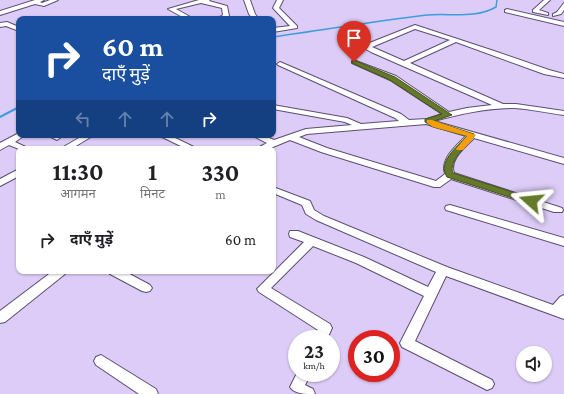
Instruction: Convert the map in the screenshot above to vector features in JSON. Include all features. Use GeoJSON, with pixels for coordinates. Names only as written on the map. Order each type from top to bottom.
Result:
{"type":"FeatureCollection","features":[{"type":"Feature","properties":{"kind":"street"},"geometry":{"type":"LineString","coordinates":[[0,13],[39,1],[42,4],[55,0]]}},
{"type":"Feature","properties":{"kind":"street"},"geometry":{"type":"LineString","coordinates":[[177,0],[187,4]]}},
{"type":"Feature","properties":{"kind":"street"},"geometry":{"type":"LineString","coordinates":[[247,0],[254,16]]}},
{"type":"Feature","properties":{"kind":"street"},"geometry":{"type":"LineString","coordinates":[[276,30],[295,27],[276,8],[280,0]]}},
{"type":"Feature","properties":{"kind":"street"},"geometry":{"type":"LineString","coordinates":[[546,0],[535,11],[564,17]]}},
{"type":"Feature","properties":{"kind":"street"},"geometry":{"type":"LineString","coordinates":[[184,16],[171,9],[204,1],[226,7],[226,16]]}},
{"type":"Feature","properties":{"kind":"street"},"geometry":{"type":"LineString","coordinates":[[555,15],[559,13],[564,5]]}},
{"type":"Feature","properties":{"kind":"street"},"geometry":{"type":"LineString","coordinates":[[507,11],[564,24]]}},
{"type":"Feature","properties":{"kind":"street"},"geometry":{"type":"LineString","coordinates":[[2,23],[16,28]]}},
{"type":"Feature","properties":{"kind":"street"},"geometry":{"type":"LineString","coordinates":[[366,47],[415,26],[547,72],[564,76]]}},
{"type":"Feature","properties":{"kind":"street"},"geometry":{"type":"LineString","coordinates":[[357,39],[372,51],[404,63],[503,106]]}},
{"type":"Feature","properties":{"kind":"street"},"geometry":{"type":"LineString","coordinates":[[404,63],[456,40]]}},
{"type":"Feature","properties":{"kind":"street"},"geometry":{"type":"LineString","coordinates":[[354,62],[393,78],[448,115]]}},
{"type":"Feature","properties":{"kind":"street"},"geometry":{"type":"LineString","coordinates":[[280,64],[398,116],[407,123]]}},
{"type":"Feature","properties":{"kind":"street"},"geometry":{"type":"LineString","coordinates":[[267,146],[306,132],[428,121],[467,110],[503,106],[516,106],[564,113]]}},
{"type":"Feature","properties":{"kind":"street"},"geometry":{"type":"LineString","coordinates":[[276,108],[347,120],[359,127]]}},
{"type":"Feature","properties":{"kind":"street"},"geometry":{"type":"LineString","coordinates":[[428,121],[435,125],[564,161]]}},
{"type":"Feature","properties":{"kind":"street"},"geometry":{"type":"LineString","coordinates":[[450,175],[448,170],[449,162],[472,135]]}},
{"type":"Feature","properties":{"kind":"street"},"geometry":{"type":"LineString","coordinates":[[291,137],[324,150],[436,185],[450,175]]}},
{"type":"Feature","properties":{"kind":"street"},"geometry":{"type":"LineString","coordinates":[[4,144],[16,138]]}},
{"type":"Feature","properties":{"kind":"street"},"geometry":{"type":"LineString","coordinates":[[70,146],[84,138]]}},
{"type":"Feature","properties":{"kind":"street"},"geometry":{"type":"LineString","coordinates":[[169,138],[187,146]]}},
{"type":"Feature","properties":{"kind":"street"},"geometry":{"type":"LineString","coordinates":[[262,138],[274,143]]}},
{"type":"Feature","properties":{"kind":"street"},"geometry":{"type":"LineString","coordinates":[[4,144],[16,147]]}},
{"type":"Feature","properties":{"kind":"street"},"geometry":{"type":"LineString","coordinates":[[0,183],[16,174]]}},
{"type":"Feature","properties":{"kind":"street"},"geometry":{"type":"LineString","coordinates":[[450,175],[558,210]]}},
{"type":"Feature","properties":{"kind":"street"},"geometry":{"type":"LineString","coordinates":[[276,191],[306,203],[310,212],[320,218],[443,270],[560,312],[564,304],[564,300]]}},
{"type":"Feature","properties":{"kind":"street"},"geometry":{"type":"LineString","coordinates":[[450,208],[564,242]]}},
{"type":"Feature","properties":{"kind":"street"},"geometry":{"type":"LineString","coordinates":[[294,234],[360,260],[431,294]]}},
{"type":"Feature","properties":{"kind":"street"},"geometry":{"type":"LineString","coordinates":[[311,241],[263,288],[325,328],[324,330]]}},
{"type":"Feature","properties":{"kind":"street"},"geometry":{"type":"LineString","coordinates":[[443,270],[407,343],[487,384]]}},
{"type":"Feature","properties":{"kind":"street"},"geometry":{"type":"LineString","coordinates":[[0,318],[57,274]]}},
{"type":"Feature","properties":{"kind":"street"},"geometry":{"type":"LineString","coordinates":[[120,274],[146,288]]}},
{"type":"Feature","properties":{"kind":"street"},"geometry":{"type":"LineString","coordinates":[[101,361],[151,394]]}},
{"type":"Feature","properties":{"kind":"street"},"geometry":{"type":"LineString","coordinates":[[300,382],[297,387],[308,394]]}},
{"type":"Feature","properties":{"kind":"waterway"},"geometry":{"type":"LineString","coordinates":[[276,37],[427,15],[462,15],[480,13],[496,7],[497,0]]}},
{"type":"Feature","properties":{"kind":"waterway"},"geometry":{"type":"LineString","coordinates":[[0,117],[16,109]]}},
{"type":"Feature","properties":{"kind":"slow traffic"},"geometry":{"type":"LineString","coordinates":[[429,122],[472,135],[460,149]]}},
{"type":"Feature","properties":{"kind":"route"},"geometry":{"type":"LineString","coordinates":[[354,62],[393,78],[448,115],[428,121],[435,125],[472,135],[449,162],[448,170],[450,175],[531,201]]}}]}
